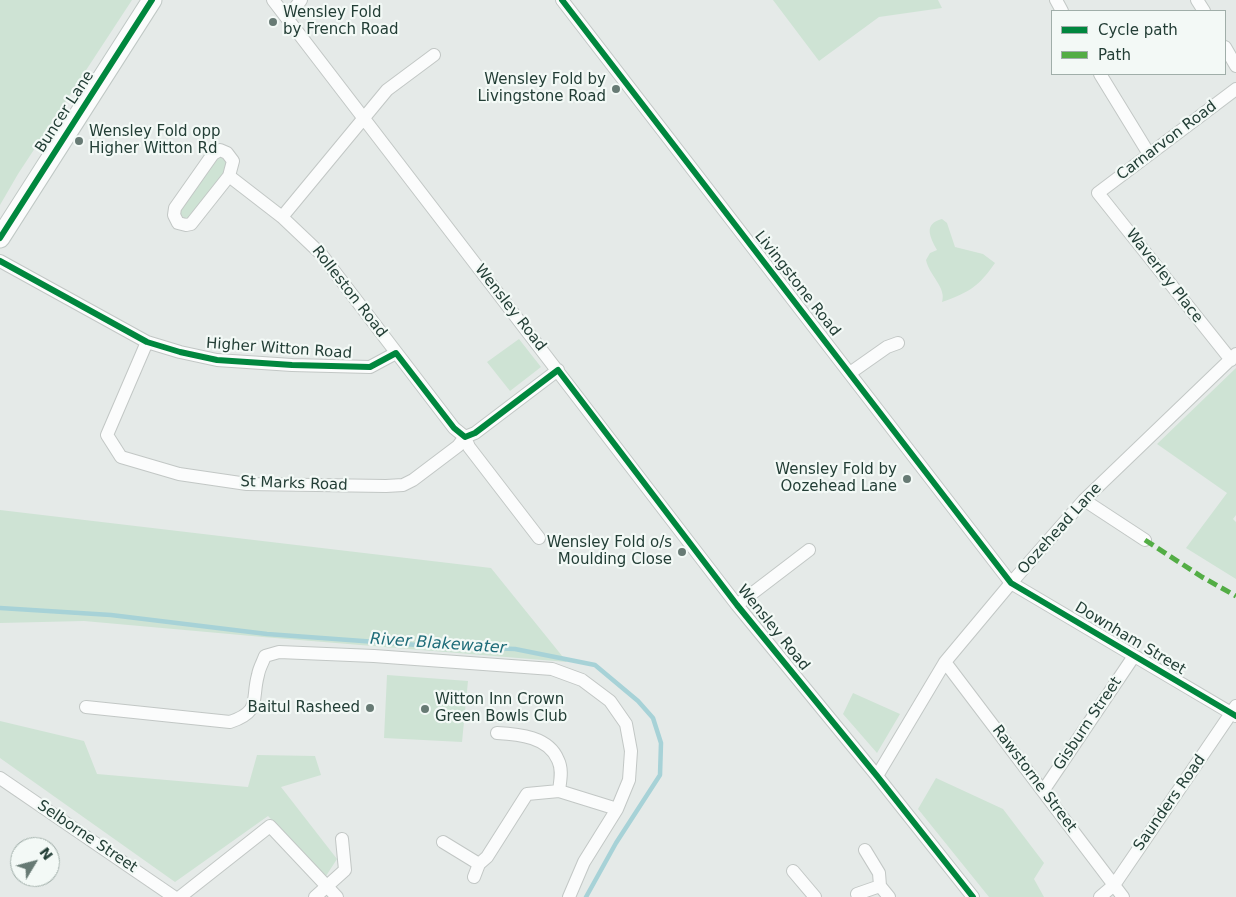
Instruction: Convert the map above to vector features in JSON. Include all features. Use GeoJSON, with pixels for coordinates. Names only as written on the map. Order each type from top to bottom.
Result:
{"type":"FeatureCollection","features":[{"type":"Feature","properties":{"kind":"main road","name":"Buncer Lane"},"geometry":{"type":"LineString","coordinates":[[0,238],[152,0]]}},
{"type":"Feature","properties":{"kind":"street","name":"Wensley Road"},"geometry":{"type":"LineString","coordinates":[[273,0],[737,605],[877,776],[971,896]]}},
{"type":"Feature","properties":{"kind":"street"},"geometry":{"type":"LineString","coordinates":[[287,18],[301,0]]}},
{"type":"Feature","properties":{"kind":"street","name":"Livingstone Road"},"geometry":{"type":"LineString","coordinates":[[562,0],[1011,583]]}},
{"type":"Feature","properties":{"kind":"street"},"geometry":{"type":"LineString","coordinates":[[1226,49],[1236,66]]}},
{"type":"Feature","properties":{"kind":"street"},"geometry":{"type":"LineString","coordinates":[[282,217],[387,90],[434,54]]}},
{"type":"Feature","properties":{"kind":"street"},"geometry":{"type":"LineString","coordinates":[[1101,75],[1148,154]]}},
{"type":"Feature","properties":{"kind":"street","name":"Carnarvon Road"},"geometry":{"type":"LineString","coordinates":[[1098,193],[1236,89]]}},
{"type":"Feature","properties":{"kind":"street"},"geometry":{"type":"LineString","coordinates":[[220,150],[228,153],[233,161],[229,176],[191,224],[182,224],[175,220],[175,208],[217,151],[220,150]]}},
{"type":"Feature","properties":{"kind":"street","name":"Rolleston Road"},"geometry":{"type":"LineString","coordinates":[[229,176],[282,217],[321,254],[454,428],[465,437],[469,447],[539,538]]}},
{"type":"Feature","properties":{"kind":"street","name":"Waverley Place"},"geometry":{"type":"LineString","coordinates":[[1098,193],[1233,357]]}},
{"type":"Feature","properties":{"kind":"street","name":"Higher Witton Road"},"geometry":{"type":"LineString","coordinates":[[0,261],[147,342],[180,352],[217,360],[292,365],[370,367],[396,353]]}},
{"type":"Feature","properties":{"kind":"street","name":"St Marks Road"},"geometry":{"type":"LineString","coordinates":[[147,342],[107,435],[121,457],[179,474],[247,484],[403,485],[413,480],[458,446],[465,437],[475,433],[558,370]]}},
{"type":"Feature","properties":{"kind":"street"},"geometry":{"type":"LineString","coordinates":[[850,373],[887,347],[898,343]]}},
{"type":"Feature","properties":{"kind":"street","name":"Oozehead Lane"},"geometry":{"type":"LineString","coordinates":[[877,776],[944,662],[1011,583],[1084,500],[1233,357]]}},
{"type":"Feature","properties":{"kind":"street"},"geometry":{"type":"LineString","coordinates":[[1084,500],[1145,540]]}},
{"type":"Feature","properties":{"kind":"street"},"geometry":{"type":"LineString","coordinates":[[737,605],[809,550]]}},
{"type":"Feature","properties":{"kind":"street","name":"Downham Street"},"geometry":{"type":"LineString","coordinates":[[1011,583],[1134,656],[1235,712]]}},
{"type":"Feature","properties":{"kind":"street"},"geometry":{"type":"LineString","coordinates":[[86,707],[230,722],[243,718],[255,702],[258,674],[266,656],[278,652],[374,656],[552,670],[582,680],[610,701],[626,724],[630,751],[629,780],[617,809],[584,862],[569,897]]}},
{"type":"Feature","properties":{"kind":"street","name":"Gisburn Street"},"geometry":{"type":"LineString","coordinates":[[1044,791],[1134,656]]}},
{"type":"Feature","properties":{"kind":"street","name":"Rawstorne Street"},"geometry":{"type":"LineString","coordinates":[[944,662],[1044,791],[1122,897]]}},
{"type":"Feature","properties":{"kind":"street","name":"Saunders Road"},"geometry":{"type":"LineString","coordinates":[[1100,897],[1114,885],[1235,712]]}},
{"type":"Feature","properties":{"kind":"street"},"geometry":{"type":"LineString","coordinates":[[497,733],[519,734],[549,746],[559,760],[561,773],[559,791]]}},
{"type":"Feature","properties":{"kind":"street","name":"Selborne Street"},"geometry":{"type":"LineString","coordinates":[[0,778],[174,897]]}},
{"type":"Feature","properties":{"kind":"street"},"geometry":{"type":"LineString","coordinates":[[474,877],[478,864],[487,857],[527,794],[559,791],[617,809]]}},
{"type":"Feature","properties":{"kind":"street"},"geometry":{"type":"LineString","coordinates":[[180,897],[270,826],[337,897]]}},
{"type":"Feature","properties":{"kind":"street"},"geometry":{"type":"LineString","coordinates":[[315,897],[345,870],[342,840]]}},
{"type":"Feature","properties":{"kind":"street"},"geometry":{"type":"LineString","coordinates":[[443,842],[478,864]]}},
{"type":"Feature","properties":{"kind":"street"},"geometry":{"type":"LineString","coordinates":[[865,850],[880,873],[880,886],[889,897]]}},
{"type":"Feature","properties":{"kind":"street"},"geometry":{"type":"LineString","coordinates":[[793,871],[815,897]]}},
{"type":"Feature","properties":{"kind":"street"},"geometry":{"type":"LineString","coordinates":[[857,894],[880,886]]}},
{"type":"Feature","properties":{"kind":"green space"},"geometry":{"type":"Polygon","coordinates":[[[0,0],[132,0],[18,174],[0,205],[0,0]]]}},
{"type":"Feature","properties":{"kind":"green space"},"geometry":{"type":"Polygon","coordinates":[[[773,0],[938,0],[942,8],[879,17],[819,61],[773,0]]]}},
{"type":"Feature","properties":{"kind":"green space"},"geometry":{"type":"Polygon","coordinates":[[[217,154],[223,154],[228,167],[193,216],[189,219],[183,218],[180,212],[217,154]]]}},
{"type":"Feature","properties":{"kind":"green space"},"geometry":{"type":"Polygon","coordinates":[[[942,219],[947,223],[955,247],[983,254],[995,263],[973,288],[942,302],[942,292],[926,260],[930,253],[937,250],[930,236],[930,228],[936,221],[942,219]]]}},
{"type":"Feature","properties":{"kind":"green space"},"geometry":{"type":"Polygon","coordinates":[[[519,339],[541,367],[510,391],[487,362],[519,339]]]}},
{"type":"Feature","properties":{"kind":"green space"},"geometry":{"type":"Polygon","coordinates":[[[1236,368],[1236,515],[1233,519],[1236,522],[1236,579],[1186,548],[1227,493],[1157,444],[1236,368]]]}},
{"type":"Feature","properties":{"kind":"green space"},"geometry":{"type":"Polygon","coordinates":[[[0,510],[491,568],[567,662],[84,621],[0,623],[0,510]]]}},
{"type":"Feature","properties":{"kind":"green space","name":"Witton Inn Crown Green Bowls Club"},"geometry":{"type":"Polygon","coordinates":[[[387,675],[468,681],[462,742],[384,738],[387,675]]]}},
{"type":"Feature","properties":{"kind":"green space"},"geometry":{"type":"Polygon","coordinates":[[[853,693],[900,714],[877,753],[843,714],[853,693]]]}},
{"type":"Feature","properties":{"kind":"green space"},"geometry":{"type":"Polygon","coordinates":[[[0,721],[84,741],[97,774],[248,787],[257,755],[315,756],[321,775],[281,787],[337,859],[326,876],[268,816],[175,882],[0,758],[0,721]]]}},
{"type":"Feature","properties":{"kind":"green space"},"geometry":{"type":"Polygon","coordinates":[[[936,778],[1003,809],[1044,863],[1034,879],[1044,897],[989,897],[918,809],[936,778]]]}},
{"type":"Feature","properties":{"kind":"waterway","name":"River Blakewater"},"geometry":{"type":"LineString","coordinates":[[0,608],[111,615],[267,634],[431,646],[515,649],[595,665],[638,701],[653,718],[661,743],[660,775],[616,843],[586,897]]}},
{"type":"Feature","properties":{"kind":"marked path"},"geometry":{"type":"LineString","coordinates":[[1145,540],[1202,577],[1236,596]]}},
{"type":"Feature","properties":{"kind":"cycle path"},"geometry":{"type":"LineString","coordinates":[[0,238],[152,0]]}},
{"type":"Feature","properties":{"kind":"cycle path"},"geometry":{"type":"LineString","coordinates":[[562,0],[1011,583],[1236,716]]}},
{"type":"Feature","properties":{"kind":"cycle path"},"geometry":{"type":"LineString","coordinates":[[0,261],[147,342],[180,352],[217,360],[292,365],[370,367],[396,353],[454,428],[465,437],[475,433],[558,370],[737,605],[973,897]]}},
{"type":"Feature","properties":{"kind":"place","name":"Wensley Fold by French Road"},"geometry":{"type":"Point","coordinates":[273,22]}},
{"type":"Feature","properties":{"kind":"place","name":"Wensley Fold by Livingstone Road"},"geometry":{"type":"Point","coordinates":[616,89]}},
{"type":"Feature","properties":{"kind":"place","name":"Wensley Fold opp Higher Witton Rd"},"geometry":{"type":"Point","coordinates":[79,141]}},
{"type":"Feature","properties":{"kind":"place","name":"Wensley Fold by Oozehead Lane"},"geometry":{"type":"Point","coordinates":[907,479]}},
{"type":"Feature","properties":{"kind":"place","name":"Wensley Fold o/s Moulding Close"},"geometry":{"type":"Point","coordinates":[682,552]}},
{"type":"Feature","properties":{"kind":"place","name":"Baitul Rasheed"},"geometry":{"type":"Point","coordinates":[370,708]}},
{"type":"Feature","properties":{"kind":"place","name":"Witton Inn Crown Green Bowls Club"},"geometry":{"type":"Point","coordinates":[425,709]}}]}
